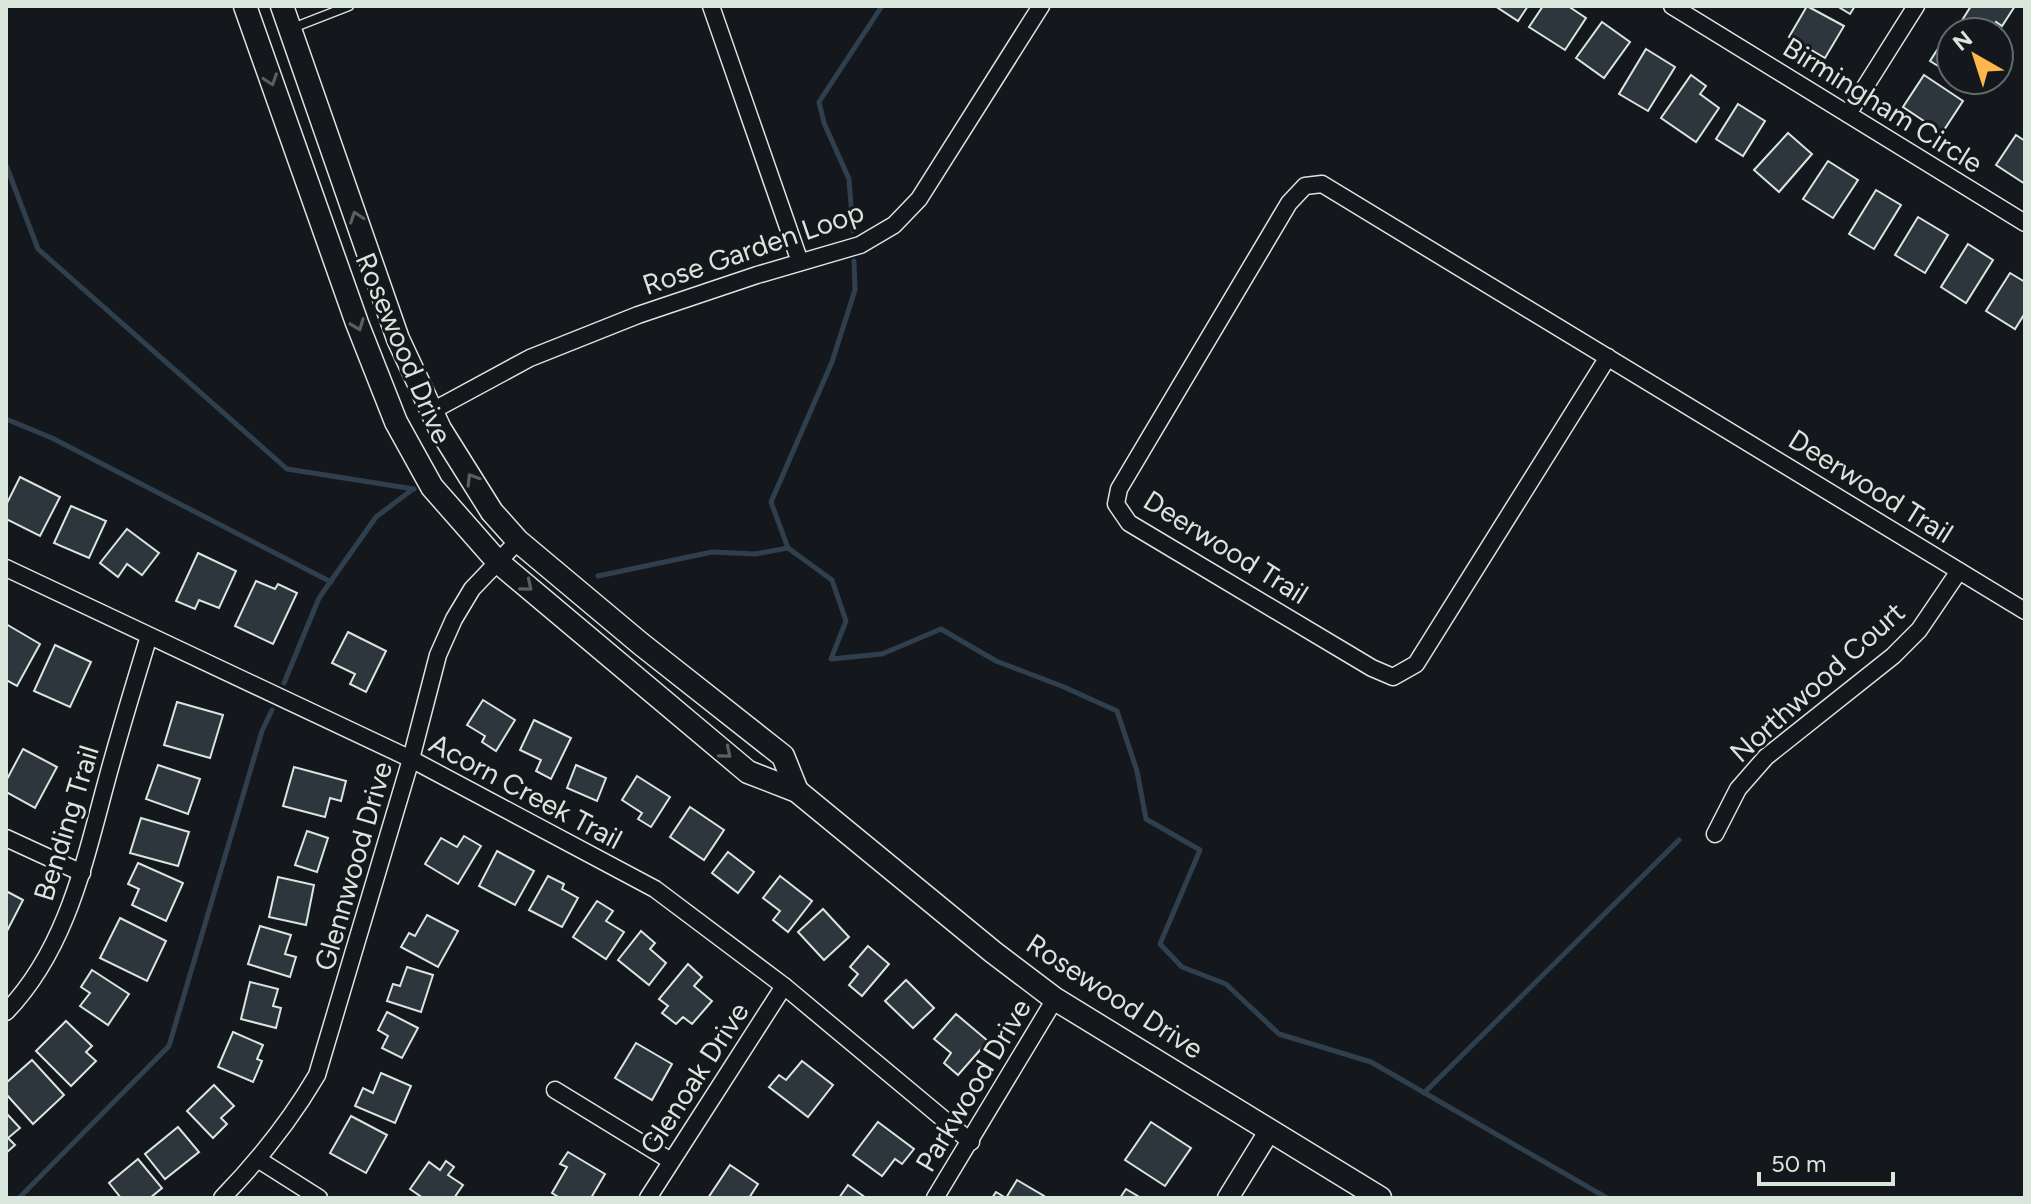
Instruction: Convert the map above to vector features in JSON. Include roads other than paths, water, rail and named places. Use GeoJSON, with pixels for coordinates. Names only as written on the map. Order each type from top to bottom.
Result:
{"type":"FeatureCollection","features":[{"type":"Feature","properties":{"kind":"main road","name":"Rosewood Drive"},"geometry":{"type":"LineString","coordinates":[[245,6],[357,323],[396,422],[432,487],[498,562],[748,772],[797,791],[980,942],[1055,999],[1380,1198]]}},
{"type":"Feature","properties":{"kind":"main road","name":"Rosewood Drive"},"geometry":{"type":"LineString","coordinates":[[282,6],[398,339],[440,429],[492,512],[518,541],[641,644],[783,756],[797,791]]}},
{"type":"Feature","properties":{"kind":"street"},"geometry":{"type":"LineString","coordinates":[[711,6],[800,262]]}},
{"type":"Feature","properties":{"kind":"street","name":"Rose Garden Loop"},"geometry":{"type":"LineString","coordinates":[[432,411],[530,358],[638,315],[860,245],[894,225],[919,199],[1041,6]]}},
{"type":"Feature","properties":{"kind":"street","name":"Birmingham Circle"},"geometry":{"type":"LineString","coordinates":[[1672,6],[2025,223]]}},
{"type":"Feature","properties":{"kind":"street"},"geometry":{"type":"LineString","coordinates":[[1848,114],[1916,6]]}},
{"type":"Feature","properties":{"kind":"street","name":"Deerwood Trail"},"geometry":{"type":"LineString","coordinates":[[1608,357],[1416,664],[1393,677],[1372,668],[1129,523],[1116,504],[1119,489],[1289,203],[1305,186],[1322,184],[1608,357],[2025,611]]}},
{"type":"Feature","properties":{"kind":"street","name":"Glennwood Drive"},"geometry":{"type":"LineString","coordinates":[[222,1198],[259,1160],[295,1112],[317,1075],[411,759],[438,655],[472,589],[518,541]]}},
{"type":"Feature","properties":{"kind":"street","name":"Acorn Creek Trail"},"geometry":{"type":"LineString","coordinates":[[6,568],[411,759],[655,889],[784,986],[971,1142]]}},
{"type":"Feature","properties":{"kind":"street","name":"Northwood Court"},"geometry":{"type":"LineString","coordinates":[[1715,834],[1738,789],[1766,757],[1893,656],[1919,630],[1959,571]]}},
{"type":"Feature","properties":{"kind":"street","name":"Bending Trail"},"geometry":{"type":"LineString","coordinates":[[6,1012],[36,976],[58,936],[82,873],[149,636]]}},
{"type":"Feature","properties":{"kind":"street"},"geometry":{"type":"LineString","coordinates":[[6,838],[82,873]]}},
{"type":"Feature","properties":{"kind":"street","name":"Glenoak Drive"},"geometry":{"type":"LineString","coordinates":[[648,1198],[784,986]]}},
{"type":"Feature","properties":{"kind":"street","name":"Parkwood Drive"},"geometry":{"type":"LineString","coordinates":[[935,1198],[1055,999]]}},
{"type":"Feature","properties":{"kind":"street"},"geometry":{"type":"LineString","coordinates":[[555,1090],[671,1161]]}},
{"type":"Feature","properties":{"kind":"street"},"geometry":{"type":"LineString","coordinates":[[1228,1198],[1270,1130]]}},
{"type":"Feature","properties":{"kind":"street"},"geometry":{"type":"LineString","coordinates":[[259,1160],[319,1198]]}},
{"type":"Feature","properties":{"kind":"lane"},"geometry":{"type":"LineString","coordinates":[[290,29],[349,6]]}},
{"type":"Feature","properties":{"kind":"waterway"},"geometry":{"type":"LineString","coordinates":[[853,231],[849,179],[824,123],[819,102],[882,6]]}},
{"type":"Feature","properties":{"kind":"waterway"},"geometry":{"type":"LineString","coordinates":[[6,165],[38,249],[287,469],[414,489]]}},
{"type":"Feature","properties":{"kind":"waterway"},"geometry":{"type":"LineString","coordinates":[[788,548],[771,502],[832,362],[855,290],[854,261]]}},
{"type":"Feature","properties":{"kind":"waterway"},"geometry":{"type":"LineString","coordinates":[[6,419],[52,438],[331,582]]}},
{"type":"Feature","properties":{"kind":"waterway"},"geometry":{"type":"LineString","coordinates":[[284,683],[319,598],[376,517],[413,489]]}},
{"type":"Feature","properties":{"kind":"waterway"},"geometry":{"type":"LineString","coordinates":[[598,576],[712,552],[755,554],[788,548],[832,580],[846,621],[831,659],[882,654],[941,629],[996,661],[1117,711],[1137,771],[1146,819],[1200,850],[1160,944],[1182,967],[1226,984],[1279,1034],[1371,1062],[1607,1198]]}},
{"type":"Feature","properties":{"kind":"waterway"},"geometry":{"type":"LineString","coordinates":[[19,1198],[169,1046],[262,731],[272,710]]}},
{"type":"Feature","properties":{"kind":"waterway"},"geometry":{"type":"LineString","coordinates":[[1424,1093],[1679,840]]}}]}
